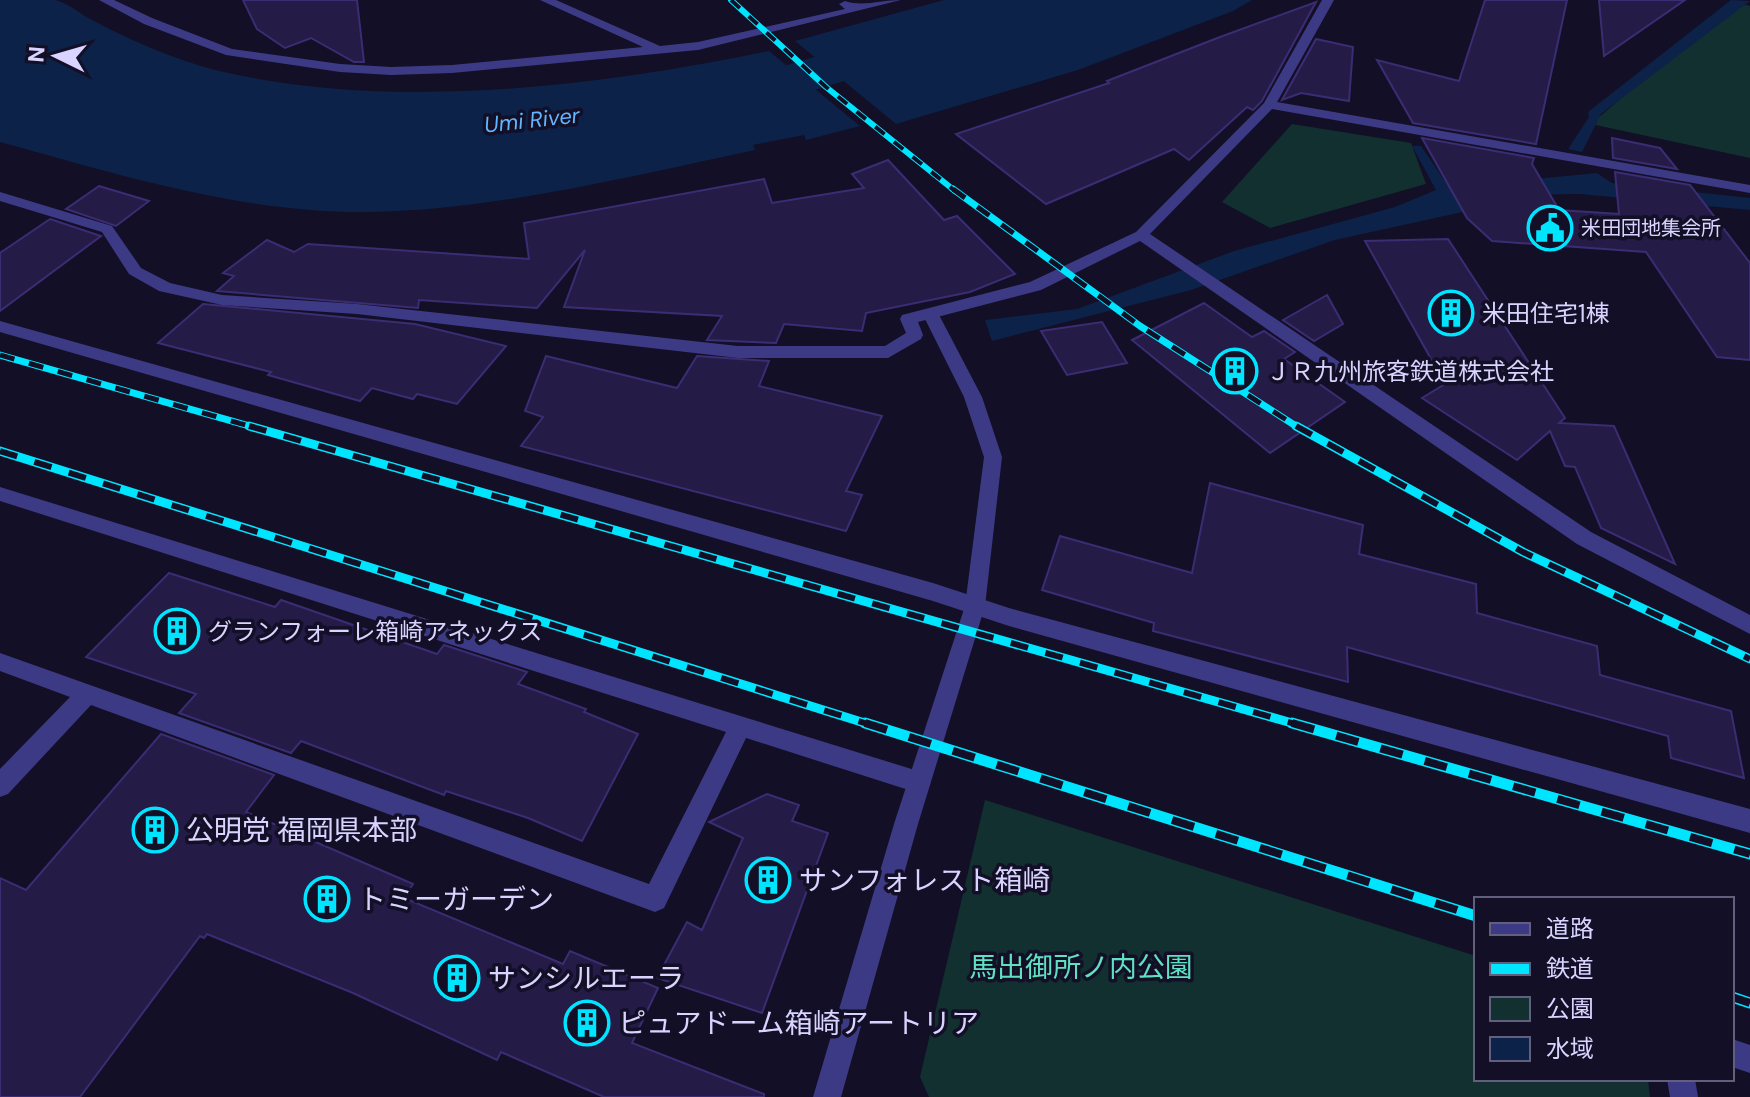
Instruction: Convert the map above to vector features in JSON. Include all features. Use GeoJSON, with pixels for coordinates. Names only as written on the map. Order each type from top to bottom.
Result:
{"type":"FeatureCollection","features":[{"type":"Feature","properties":{"kind":"street"},"geometry":{"type":"LineString","coordinates":[[105,0],[148,21],[230,52],[340,68],[452,69],[698,46],[895,0]]}},
{"type":"Feature","properties":{"kind":"street"},"geometry":{"type":"LineString","coordinates":[[546,0],[659,50]]}},
{"type":"Feature","properties":{"kind":"street"},"geometry":{"type":"LineString","coordinates":[[838,0],[855,10]]}},
{"type":"Feature","properties":{"kind":"street"},"geometry":{"type":"LineString","coordinates":[[0,196],[107,229],[135,271],[165,287],[222,300],[357,309],[738,352],[888,352],[915,335],[908,319],[1035,286],[1141,235],[1269,105],[1328,0]]}},
{"type":"Feature","properties":{"kind":"street"},"geometry":{"type":"LineString","coordinates":[[1269,105],[1750,189]]}},
{"type":"Feature","properties":{"kind":"street"},"geometry":{"type":"LineString","coordinates":[[1141,235],[1584,538],[1750,625]]}},
{"type":"Feature","properties":{"kind":"street"},"geometry":{"type":"LineString","coordinates":[[827,1097],[918,782],[975,606],[993,457],[973,397],[930,313]]}},
{"type":"Feature","properties":{"kind":"street"},"geometry":{"type":"LineString","coordinates":[[0,326],[975,606],[1750,821]]}},
{"type":"Feature","properties":{"kind":"street"},"geometry":{"type":"LineString","coordinates":[[0,494],[739,729],[918,782]]}},
{"type":"Feature","properties":{"kind":"street"},"geometry":{"type":"LineString","coordinates":[[0,662],[655,899],[739,729]]}},
{"type":"Feature","properties":{"kind":"street"},"geometry":{"type":"LineString","coordinates":[[0,786],[86,695]]}},
{"type":"Feature","properties":{"kind":"green space"},"geometry":{"type":"Polygon","coordinates":[[[1735,2],[1750,6],[1750,158],[1591,124],[1735,2]]]}},
{"type":"Feature","properties":{"kind":"green space"},"geometry":{"type":"Polygon","coordinates":[[[1292,124],[1411,143],[1426,184],[1270,228],[1222,202],[1292,124]]]}},
{"type":"Feature","properties":{"kind":"green space","name":"馬出御所ノ内公園"},"geometry":{"type":"Polygon","coordinates":[[[985,800],[1474,955],[1474,1081],[1648,1081],[1650,1097],[929,1097],[920,1077],[985,800]]]}},
{"type":"Feature","properties":{"kind":"water"},"geometry":{"type":"Polygon","coordinates":[[[0,0],[60,1],[137,42],[215,70],[282,83],[351,90],[492,90],[564,84],[769,51],[860,126],[806,140],[804,135],[753,145],[755,150],[612,181],[466,205],[370,212],[276,207],[183,190],[0,142],[0,0]]]}},
{"type":"Feature","properties":{"kind":"water"},"geometry":{"type":"Polygon","coordinates":[[[944,0],[1252,0],[1233,11],[1078,70],[896,124],[795,41],[944,0]]]}},
{"type":"Feature","properties":{"kind":"water"},"geometry":{"type":"Polygon","coordinates":[[[1731,0],[1750,1],[1601,114],[1582,152],[1568,149],[1589,117],[1588,112],[1731,0]]]}},
{"type":"Feature","properties":{"kind":"water"},"geometry":{"type":"Polygon","coordinates":[[[1412,146],[1421,146],[1449,187],[1597,173],[1612,183],[1750,198],[1750,210],[1580,194],[1496,195],[1499,204],[1335,240],[1191,290],[992,341],[985,320],[1077,309],[1234,251],[1395,207],[1436,190],[1412,146]]]}},
{"type":"Feature","properties":{"kind":"building"},"geometry":{"type":"Polygon","coordinates":[[[243,0],[357,0],[364,62],[354,62],[311,38],[285,48],[257,29],[243,0]]]}},
{"type":"Feature","properties":{"kind":"building"},"geometry":{"type":"Polygon","coordinates":[[[1485,0],[1567,0],[1536,144],[1413,123],[1377,60],[1459,81],[1485,0]]]}},
{"type":"Feature","properties":{"kind":"building"},"geometry":{"type":"Polygon","coordinates":[[[1599,0],[1685,0],[1604,56],[1599,0]]]}},
{"type":"Feature","properties":{"kind":"building"},"geometry":{"type":"Polygon","coordinates":[[[1316,2],[1262,101],[1253,110],[1247,107],[1189,160],[1174,149],[1046,204],[956,134],[1109,83],[1107,81],[1316,2]]]}},
{"type":"Feature","properties":{"kind":"building"},"geometry":{"type":"Polygon","coordinates":[[[1316,39],[1353,47],[1349,101],[1301,93],[1282,100],[1316,39]]]}},
{"type":"Feature","properties":{"kind":"building"},"geometry":{"type":"Polygon","coordinates":[[[1422,138],[1534,158],[1532,164],[1559,210],[1619,214],[1615,172],[1690,185],[1750,263],[1750,360],[1717,357],[1646,252],[1492,241],[1467,218],[1422,138]]]}},
{"type":"Feature","properties":{"kind":"building"},"geometry":{"type":"Polygon","coordinates":[[[1612,138],[1660,148],[1677,169],[1613,158],[1612,138]]]}},
{"type":"Feature","properties":{"kind":"building"},"geometry":{"type":"Polygon","coordinates":[[[888,160],[944,220],[957,216],[1015,274],[970,292],[866,313],[862,331],[784,324],[776,343],[707,340],[722,316],[564,307],[585,250],[537,308],[419,300],[418,308],[217,291],[234,276],[223,273],[267,240],[294,252],[308,244],[529,259],[524,223],[764,179],[772,203],[864,188],[852,174],[888,160]]]}},
{"type":"Feature","properties":{"kind":"building"},"geometry":{"type":"Polygon","coordinates":[[[99,186],[149,201],[116,226],[66,209],[99,186]]]}},
{"type":"Feature","properties":{"kind":"building"},"geometry":{"type":"Polygon","coordinates":[[[50,219],[101,236],[0,311],[0,253],[50,219]]]}},
{"type":"Feature","properties":{"kind":"building"},"geometry":{"type":"Polygon","coordinates":[[[1448,239],[1565,418],[1559,423],[1614,426],[1675,564],[1601,528],[1575,467],[1565,466],[1550,431],[1517,460],[1422,398],[1445,384],[1365,241],[1448,239]]]}},
{"type":"Feature","properties":{"kind":"building"},"geometry":{"type":"Polygon","coordinates":[[[1327,295],[1343,324],[1314,341],[1283,320],[1327,295]]]}},
{"type":"Feature","properties":{"kind":"building","name":"ＪＲ九州旅客鉄道株式会社"},"geometry":{"type":"Polygon","coordinates":[[[1204,303],[1252,337],[1264,331],[1295,352],[1284,359],[1345,402],[1270,453],[1132,340],[1204,303]]]}},
{"type":"Feature","properties":{"kind":"building"},"geometry":{"type":"Polygon","coordinates":[[[203,304],[415,324],[506,346],[457,404],[417,394],[413,399],[372,388],[360,401],[268,375],[271,372],[158,343],[203,304]]]}},
{"type":"Feature","properties":{"kind":"building"},"geometry":{"type":"Polygon","coordinates":[[[1102,322],[1127,363],[1067,375],[1041,331],[1102,322]]]}},
{"type":"Feature","properties":{"kind":"building"},"geometry":{"type":"Polygon","coordinates":[[[546,356],[677,388],[697,356],[769,361],[759,386],[882,416],[846,491],[862,495],[846,531],[521,446],[543,417],[525,411],[546,356]]]}},
{"type":"Feature","properties":{"kind":"building"},"geometry":{"type":"Polygon","coordinates":[[[1210,483],[1363,525],[1359,554],[1476,584],[1477,613],[1597,646],[1600,675],[1731,711],[1744,778],[1671,758],[1668,736],[1347,647],[1348,682],[1153,631],[1154,623],[1042,590],[1060,536],[1192,573],[1210,483]]]}},
{"type":"Feature","properties":{"kind":"building"},"geometry":{"type":"Polygon","coordinates":[[[169,573],[275,607],[281,600],[437,654],[444,645],[527,672],[518,684],[586,709],[584,712],[638,734],[582,841],[528,818],[446,791],[444,795],[301,741],[291,753],[179,713],[196,694],[86,657],[169,573]]]}},
{"type":"Feature","properties":{"kind":"building"},"geometry":{"type":"Polygon","coordinates":[[[161,734],[274,775],[246,812],[413,884],[404,898],[563,964],[570,951],[658,988],[632,1043],[764,1094],[764,1097],[604,1097],[501,1052],[497,1060],[353,993],[207,934],[204,938],[200,936],[80,1097],[0,1097],[0,878],[26,890],[161,734]]]}},
{"type":"Feature","properties":{"kind":"building","name":"サンフォレスト箱崎"},"geometry":{"type":"Polygon","coordinates":[[[767,794],[799,805],[792,821],[828,833],[762,1013],[657,978],[687,922],[702,930],[743,838],[709,822],[767,794]]]}},
{"type":"Feature","properties":{"kind":"waterway","name":"Umi River"},"geometry":{"type":"LineString","coordinates":[[688,104],[724,101],[1058,0]]}},
{"type":"Feature","properties":{"kind":"railway"},"geometry":{"type":"LineString","coordinates":[[731,0],[826,87],[955,191]]}},
{"type":"Feature","properties":{"kind":"railway"},"geometry":{"type":"LineString","coordinates":[[953,189],[1140,326],[1299,428]]}},
{"type":"Feature","properties":{"kind":"railway"},"geometry":{"type":"LineString","coordinates":[[0,355],[256,428]]}},
{"type":"Feature","properties":{"kind":"railway"},"geometry":{"type":"LineString","coordinates":[[249,426],[1297,725]]}},
{"type":"Feature","properties":{"kind":"railway"},"geometry":{"type":"LineString","coordinates":[[1296,426],[1523,552],[1750,659]]}},
{"type":"Feature","properties":{"kind":"railway"},"geometry":{"type":"LineString","coordinates":[[0,451],[871,725]]}},
{"type":"Feature","properties":{"kind":"railway"},"geometry":{"type":"LineString","coordinates":[[865,723],[1474,915]]}},
{"type":"Feature","properties":{"kind":"railway"},"geometry":{"type":"LineString","coordinates":[[1292,723],[1297,725]]}},
{"type":"Feature","properties":{"kind":"railway"},"geometry":{"type":"LineString","coordinates":[[1297,725],[1750,854]]}},
{"type":"Feature","properties":{"kind":"railway"},"geometry":{"type":"LineString","coordinates":[[1734,998],[1750,1003]]}},
{"type":"Feature","properties":{"kind":"place","name":"米田団地集会所"},"geometry":{"type":"Point","coordinates":[1550,228]}},
{"type":"Feature","properties":{"kind":"place","name":"米田住宅1棟"},"geometry":{"type":"Point","coordinates":[1451,313]}},
{"type":"Feature","properties":{"kind":"place","name":"ＪＲ九州旅客鉄道株式会社"},"geometry":{"type":"Point","coordinates":[1235,371]}},
{"type":"Feature","properties":{"kind":"place","name":"グランフォーレ箱崎アネックス"},"geometry":{"type":"Point","coordinates":[177,631]}},
{"type":"Feature","properties":{"kind":"place","name":"公明党 福岡県本部"},"geometry":{"type":"Point","coordinates":[155,830]}},
{"type":"Feature","properties":{"kind":"place","name":"サンフォレスト箱崎"},"geometry":{"type":"Point","coordinates":[768,880]}},
{"type":"Feature","properties":{"kind":"place","name":"トミーガーデン"},"geometry":{"type":"Point","coordinates":[327,899]}},
{"type":"Feature","properties":{"kind":"place","name":"サンシルエーラ"},"geometry":{"type":"Point","coordinates":[457,978]}},
{"type":"Feature","properties":{"kind":"place","name":"ピュアドーム箱崎アートリア"},"geometry":{"type":"Point","coordinates":[587,1023]}}]}
